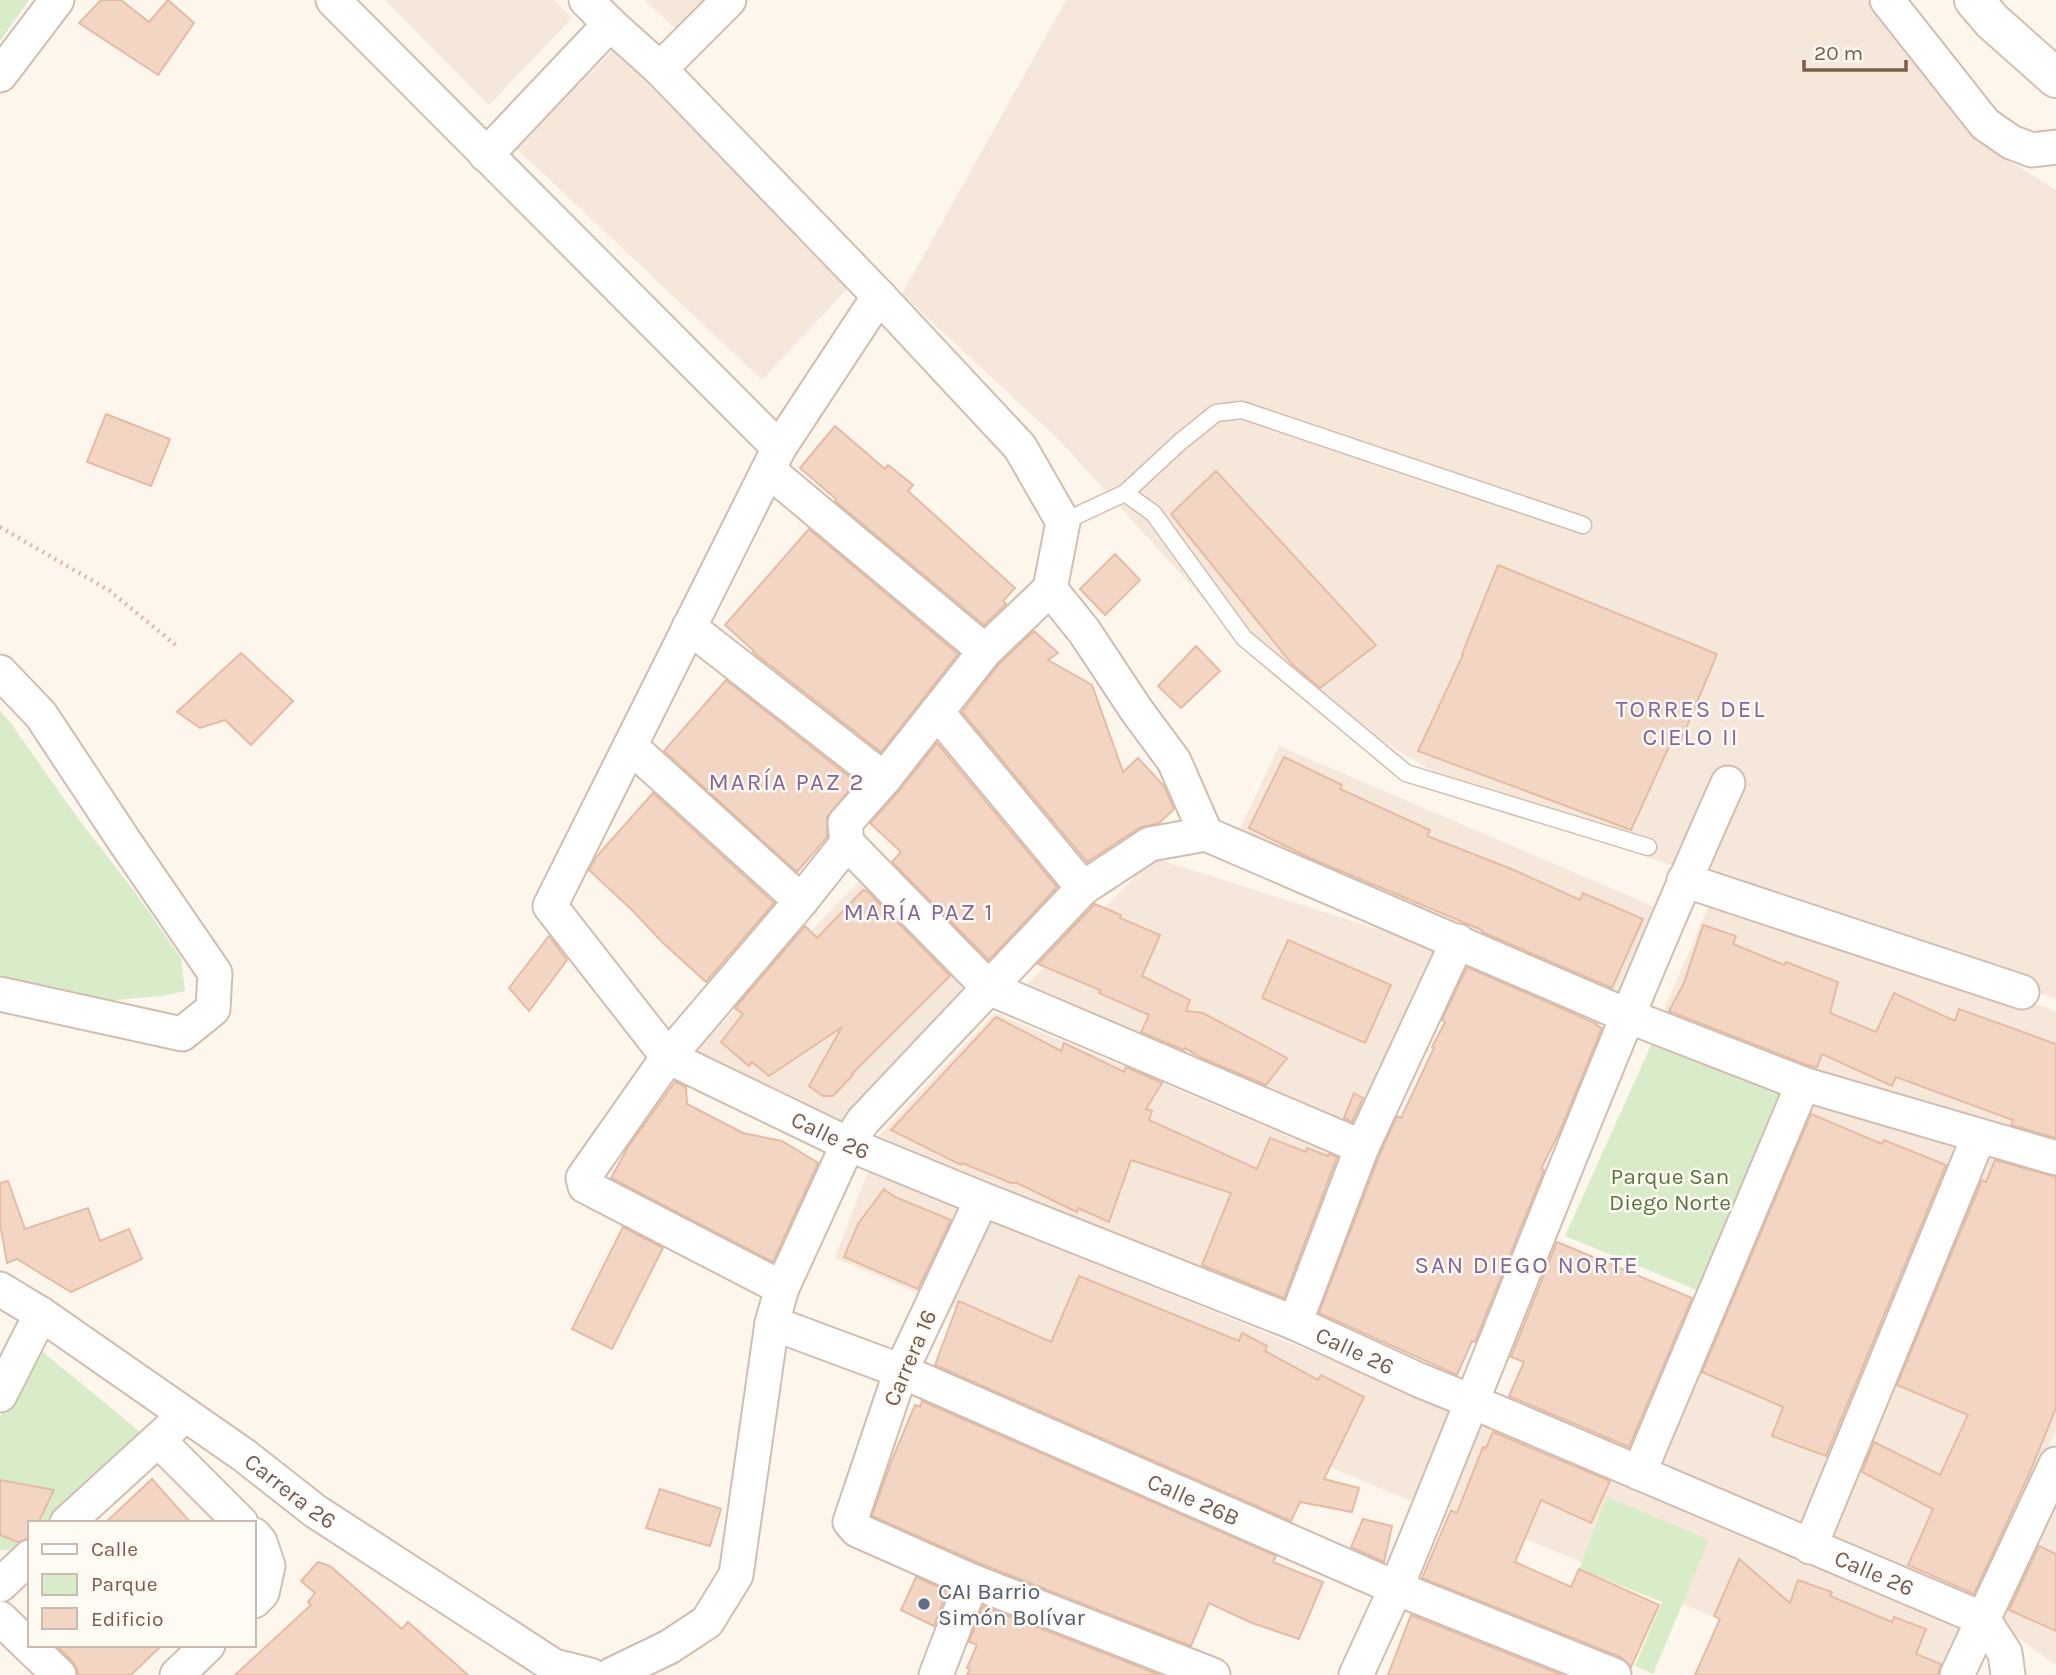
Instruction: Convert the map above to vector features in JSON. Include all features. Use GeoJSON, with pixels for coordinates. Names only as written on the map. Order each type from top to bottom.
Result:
{"type":"FeatureCollection","features":[{"type":"Feature","properties":{"kind":"street"},"geometry":{"type":"LineString","coordinates":[[0,75],[57,0]]}},
{"type":"Feature","properties":{"kind":"street"},"geometry":{"type":"LineString","coordinates":[[333,0],[486,155],[773,459],[985,651]]}},
{"type":"Feature","properties":{"kind":"street"},"geometry":{"type":"LineString","coordinates":[[586,0],[660,69],[1020,447],[1063,522],[1050,589],[985,651],[884,779],[845,823],[847,843],[989,988],[1362,1147]]}},
{"type":"Feature","properties":{"kind":"street"},"geometry":{"type":"LineString","coordinates":[[660,69],[729,0]]}},
{"type":"Feature","properties":{"kind":"street"},"geometry":{"type":"LineString","coordinates":[[1887,0],[1985,124],[2011,142],[2032,150],[2056,147]]}},
{"type":"Feature","properties":{"kind":"street"},"geometry":{"type":"LineString","coordinates":[[1975,0],[1992,21],[2056,78]]}},
{"type":"Feature","properties":{"kind":"street"},"geometry":{"type":"LineString","coordinates":[[486,155],[610,24]]}},
{"type":"Feature","properties":{"kind":"street"},"geometry":{"type":"LineString","coordinates":[[667,1057],[550,906],[773,459],[879,296]]}},
{"type":"Feature","properties":{"kind":"street"},"geometry":{"type":"LineString","coordinates":[[1050,589],[1084,631],[1174,761],[1206,834]]}},
{"type":"Feature","properties":{"kind":"street"},"geometry":{"type":"LineString","coordinates":[[690,627],[884,779]]}},
{"type":"Feature","properties":{"kind":"street"},"geometry":{"type":"LineString","coordinates":[[0,672],[41,715],[215,972],[213,1009],[182,1034],[0,994]]}},
{"type":"Feature","properties":{"kind":"street"},"geometry":{"type":"LineString","coordinates":[[937,712],[1083,888]]}},
{"type":"Feature","properties":{"kind":"street"},"geometry":{"type":"LineString","coordinates":[[630,746],[801,901]]}},
{"type":"Feature","properties":{"kind":"street"},"geometry":{"type":"LineString","coordinates":[[1356,1675],[1396,1588],[1684,880],[1728,783]]}},
{"type":"Feature","properties":{"kind":"street"},"geometry":{"type":"LineString","coordinates":[[611,1675],[668,1647],[707,1622],[736,1574],[772,1323],[782,1288],[848,1143],[863,1121],[1083,888],[1150,844],[1206,834],[1628,1016],[1803,1084],[2056,1158]]}},
{"type":"Feature","properties":{"kind":"street"},"geometry":{"type":"LineString","coordinates":[[782,1288],[585,1186],[583,1178],[667,1057],[801,901],[847,843]]}},
{"type":"Feature","properties":{"kind":"street"},"geometry":{"type":"LineString","coordinates":[[1684,880],[2022,992]]}},
{"type":"Feature","properties":{"kind":"street"},"geometry":{"type":"LineString","coordinates":[[1296,1323],[1362,1147],[1458,941]]}},
{"type":"Feature","properties":{"kind":"street","name":"Calle 26"},"geometry":{"type":"LineString","coordinates":[[667,1057],[848,1143],[1296,1323],[1419,1380],[1983,1619]]}},
{"type":"Feature","properties":{"kind":"street"},"geometry":{"type":"LineString","coordinates":[[1639,1473],[1803,1084]]}},
{"type":"Feature","properties":{"kind":"street"},"geometry":{"type":"LineString","coordinates":[[1810,1547],[1979,1136]]}},
{"type":"Feature","properties":{"kind":"street","name":"Carrera 16"},"geometry":{"type":"LineString","coordinates":[[972,1581],[857,1530],[850,1522],[901,1371],[982,1199]]}},
{"type":"Feature","properties":{"kind":"street","name":"Carrera 26"},"geometry":{"type":"LineString","coordinates":[[0,1289],[41,1314],[244,1455],[315,1511],[554,1666],[590,1675]]}},
{"type":"Feature","properties":{"kind":"street"},"geometry":{"type":"LineString","coordinates":[[0,1395],[41,1314]]}},
{"type":"Feature","properties":{"kind":"street","name":"Calle 26B"},"geometry":{"type":"LineString","coordinates":[[772,1323],[901,1371],[1396,1588],[1614,1675]]}},
{"type":"Feature","properties":{"kind":"street"},"geometry":{"type":"LineString","coordinates":[[69,1521],[185,1415]]}},
{"type":"Feature","properties":{"kind":"street"},"geometry":{"type":"LineString","coordinates":[[158,1440],[239,1521]]}},
{"type":"Feature","properties":{"kind":"street"},"geometry":{"type":"LineString","coordinates":[[1957,1675],[2056,1464]]}},
{"type":"Feature","properties":{"kind":"street"},"geometry":{"type":"LineString","coordinates":[[256,1537],[268,1566],[262,1593],[256,1599]]}},
{"type":"Feature","properties":{"kind":"street"},"geometry":{"type":"LineString","coordinates":[[1,1583],[28,1559]]}},
{"type":"Feature","properties":{"kind":"street"},"geometry":{"type":"LineString","coordinates":[[936,1675],[972,1581],[1213,1675]]}},
{"type":"Feature","properties":{"kind":"street"},"geometry":{"type":"LineString","coordinates":[[0,1618],[28,1645]]}},
{"type":"Feature","properties":{"kind":"street"},"geometry":{"type":"LineString","coordinates":[[1983,1619],[2005,1653],[2008,1675]]}},
{"type":"Feature","properties":{"kind":"street"},"geometry":{"type":"LineString","coordinates":[[30,1647],[59,1675]]}},
{"type":"Feature","properties":{"kind":"street"},"geometry":{"type":"LineString","coordinates":[[177,1675],[206,1647]]}},
{"type":"Feature","properties":{"kind":"lane"},"geometry":{"type":"LineString","coordinates":[[1063,522],[1125,493],[1216,413],[1242,410],[1583,525]]}},
{"type":"Feature","properties":{"kind":"lane"},"geometry":{"type":"LineString","coordinates":[[1125,493],[1153,513],[1244,638],[1406,773],[1648,846]]}},
{"type":"Feature","properties":{"kind":"path"},"geometry":{"type":"LineString","coordinates":[[0,527],[110,591],[178,647]]}},
{"type":"Feature","properties":{"kind":"shaded area"},"geometry":{"type":"Polygon","coordinates":[[[385,0],[554,0],[572,18],[489,105],[385,0]]]}},
{"type":"Feature","properties":{"kind":"shaded area"},"geometry":{"type":"Polygon","coordinates":[[[644,0],[717,0],[684,36],[644,0]]]}},
{"type":"Feature","properties":{"kind":"shaded area"},"geometry":{"type":"Polygon","coordinates":[[[1066,0],[1874,0],[1997,153],[2056,190],[2056,999],[1480,799],[1274,677],[1060,441],[902,294],[1066,0]]]}},
{"type":"Feature","properties":{"kind":"shaded area"},"geometry":{"type":"Polygon","coordinates":[[[615,48],[849,287],[762,380],[516,148],[615,48]]]}},
{"type":"Feature","properties":{"kind":"shaded area"},"geometry":{"type":"Polygon","coordinates":[[[1279,746],[1662,910],[1618,1003],[1237,835],[1279,746]]]}},
{"type":"Feature","properties":{"kind":"shaded area"},"geometry":{"type":"Polygon","coordinates":[[[1154,858],[1447,951],[1372,1160],[1004,1007],[1154,858]]]}},
{"type":"Feature","properties":{"kind":"shaded area"},"geometry":{"type":"Polygon","coordinates":[[[862,878],[975,1000],[843,1131],[694,1052],[862,878]]]}},
{"type":"Feature","properties":{"kind":"shaded area"},"geometry":{"type":"Polygon","coordinates":[[[1712,898],[2056,1011],[2056,1149],[1655,1031],[1712,898]]]}},
{"type":"Feature","properties":{"kind":"shaded area"},"geometry":{"type":"Polygon","coordinates":[[[995,1013],[1368,1170],[1300,1322],[866,1149],[995,1013]]]}},
{"type":"Feature","properties":{"kind":"shaded area"},"geometry":{"type":"Polygon","coordinates":[[[1807,1091],[1971,1140],[1809,1537],[1647,1467],[1807,1091]]]}},
{"type":"Feature","properties":{"kind":"shaded area"},"geometry":{"type":"Polygon","coordinates":[[[1985,1147],[2056,1171],[2056,1431],[1980,1607],[1820,1541],[1985,1147]]]}},
{"type":"Feature","properties":{"kind":"shaded area"},"geometry":{"type":"Polygon","coordinates":[[[868,1171],[1471,1417],[1427,1508],[835,1258],[868,1171]]]}},
{"type":"Feature","properties":{"kind":"shaded area"},"geometry":{"type":"Polygon","coordinates":[[[1481,1421],[1978,1622],[1955,1675],[1855,1675],[1441,1504],[1481,1421]]]}},
{"type":"Feature","properties":{"kind":"shaded area"},"geometry":{"type":"Polygon","coordinates":[[[2056,1477],[2056,1665],[1991,1619],[2056,1477]]]}},
{"type":"Feature","properties":{"kind":"green space"},"geometry":{"type":"Polygon","coordinates":[[[0,0],[29,0],[0,41],[0,0]]]}},
{"type":"Feature","properties":{"kind":"green space"},"geometry":{"type":"Polygon","coordinates":[[[0,711],[181,958],[185,991],[94,1002],[0,982],[0,711]]]}},
{"type":"Feature","properties":{"kind":"green space","name":"Parque San Diego Norte"},"geometry":{"type":"Polygon","coordinates":[[[1652,1043],[1797,1087],[1709,1295],[1565,1236],[1652,1043]]]}},
{"type":"Feature","properties":{"kind":"green space"},"geometry":{"type":"Polygon","coordinates":[[[38,1348],[139,1431],[117,1464],[59,1521],[28,1521],[27,1552],[0,1550],[0,1417],[38,1348]]]}},
{"type":"Feature","properties":{"kind":"green space"},"geometry":{"type":"Polygon","coordinates":[[[1607,1497],[1709,1540],[1653,1674],[1635,1666],[1662,1602],[1579,1569],[1607,1497]]]}},
{"type":"Feature","properties":{"kind":"building"},"geometry":{"type":"Polygon","coordinates":[[[101,0],[121,0],[149,22],[168,0],[194,23],[158,75],[79,23],[101,0]]]}},
{"type":"Feature","properties":{"kind":"building"},"geometry":{"type":"Polygon","coordinates":[[[106,414],[170,439],[151,486],[87,462],[106,414]]]}},
{"type":"Feature","properties":{"kind":"building"},"geometry":{"type":"Polygon","coordinates":[[[835,426],[885,469],[888,465],[913,485],[908,491],[1015,588],[1003,601],[1006,604],[984,625],[835,501],[836,499],[800,468],[835,426]]]}},
{"type":"Feature","properties":{"kind":"building"},"geometry":{"type":"Polygon","coordinates":[[[1216,471],[1376,645],[1320,688],[1292,664],[1171,514],[1216,471]]]}},
{"type":"Feature","properties":{"kind":"building"},"geometry":{"type":"Polygon","coordinates":[[[809,529],[958,654],[881,752],[753,652],[725,625],[809,529]]]}},
{"type":"Feature","properties":{"kind":"building"},"geometry":{"type":"Polygon","coordinates":[[[1115,554],[1140,580],[1105,615],[1080,589],[1115,554]]]}},
{"type":"Feature","properties":{"kind":"building"},"geometry":{"type":"Polygon","coordinates":[[[1498,565],[1717,654],[1680,743],[1672,740],[1631,830],[1418,751],[1463,655],[1498,565]]]}},
{"type":"Feature","properties":{"kind":"building"},"geometry":{"type":"Polygon","coordinates":[[[1034,631],[1058,653],[1048,660],[1092,685],[1123,772],[1138,758],[1164,786],[1174,809],[1159,823],[1139,828],[1087,862],[962,712],[999,664],[1034,631]]]}},
{"type":"Feature","properties":{"kind":"building"},"geometry":{"type":"Polygon","coordinates":[[[1196,646],[1220,671],[1181,708],[1158,686],[1196,646]]]}},
{"type":"Feature","properties":{"kind":"building"},"geometry":{"type":"Polygon","coordinates":[[[241,653],[293,701],[251,745],[225,720],[200,728],[177,712],[241,653]]]}},
{"type":"Feature","properties":{"kind":"building"},"geometry":{"type":"Polygon","coordinates":[[[726,680],[856,782],[827,817],[827,837],[797,872],[664,751],[726,680]]]}},
{"type":"Feature","properties":{"kind":"building"},"geometry":{"type":"Polygon","coordinates":[[[937,743],[1057,887],[989,960],[892,862],[901,852],[870,823],[937,743]]]}},
{"type":"Feature","properties":{"kind":"building"},"geometry":{"type":"Polygon","coordinates":[[[1284,757],[1342,785],[1340,789],[1430,830],[1427,836],[1514,870],[1580,900],[1583,893],[1643,919],[1612,988],[1310,858],[1249,828],[1284,757]]]}},
{"type":"Feature","properties":{"kind":"building"},"geometry":{"type":"Polygon","coordinates":[[[653,793],[774,903],[706,982],[589,870],[597,856],[653,793]]]}},
{"type":"Feature","properties":{"kind":"building"},"geometry":{"type":"Polygon","coordinates":[[[863,890],[867,891],[950,976],[833,1096],[823,1096],[809,1086],[842,1027],[769,1076],[752,1062],[749,1066],[721,1042],[743,1014],[735,1008],[805,926],[817,938],[863,890]]]}},
{"type":"Feature","properties":{"kind":"building"},"geometry":{"type":"Polygon","coordinates":[[[1095,904],[1160,935],[1142,976],[1190,1000],[1186,1011],[1203,1013],[1287,1058],[1266,1085],[1185,1048],[1184,1050],[1141,1032],[1149,1015],[1099,993],[1100,990],[1038,964],[1095,904]]]}},
{"type":"Feature","properties":{"kind":"building"},"geometry":{"type":"Polygon","coordinates":[[[1703,925],[1736,936],[1733,944],[1784,965],[1786,962],[1838,982],[1830,1013],[1876,1032],[1894,993],[1955,1021],[1959,1009],[2056,1044],[2056,1138],[2011,1125],[2013,1120],[1896,1077],[1892,1086],[1822,1054],[1817,1067],[1807,1065],[1669,1011],[1684,983],[1703,925]]]}},
{"type":"Feature","properties":{"kind":"building"},"geometry":{"type":"Polygon","coordinates":[[[549,936],[567,960],[529,1011],[509,988],[549,936]]]}},
{"type":"Feature","properties":{"kind":"building"},"geometry":{"type":"Polygon","coordinates":[[[1288,940],[1391,985],[1365,1043],[1262,998],[1288,940]]]}},
{"type":"Feature","properties":{"kind":"building"},"geometry":{"type":"Polygon","coordinates":[[[1467,967],[1602,1028],[1559,1133],[1541,1169],[1544,1170],[1475,1342],[1472,1341],[1457,1375],[1319,1313],[1380,1154],[1397,1116],[1401,1118],[1434,1048],[1432,1047],[1445,1022],[1442,1020],[1467,967]]]}},
{"type":"Feature","properties":{"kind":"building"},"geometry":{"type":"Polygon","coordinates":[[[996,1017],[1061,1051],[1064,1043],[1124,1072],[1126,1067],[1162,1083],[1146,1109],[1152,1111],[1149,1120],[1257,1169],[1270,1138],[1306,1152],[1307,1148],[1337,1157],[1284,1298],[1202,1265],[1231,1193],[1131,1160],[1109,1222],[1078,1208],[1077,1212],[1017,1183],[962,1163],[961,1165],[891,1130],[996,1017]]]}},
{"type":"Feature","properties":{"kind":"building"},"geometry":{"type":"Polygon","coordinates":[[[675,1082],[686,1087],[687,1104],[743,1133],[782,1141],[818,1163],[773,1262],[611,1178],[628,1147],[675,1082]]]}},
{"type":"Feature","properties":{"kind":"building"},"geometry":{"type":"Polygon","coordinates":[[[1354,1093],[1363,1098],[1352,1122],[1344,1118],[1354,1093]]]}},
{"type":"Feature","properties":{"kind":"building"},"geometry":{"type":"Polygon","coordinates":[[[1811,1114],[1882,1144],[1884,1140],[1946,1165],[1826,1456],[1772,1436],[1783,1407],[1702,1372],[1811,1114]]]}},
{"type":"Feature","properties":{"kind":"building"},"geometry":{"type":"Polygon","coordinates":[[[1995,1160],[2056,1177],[2056,1408],[1974,1594],[1908,1565],[1933,1509],[1862,1472],[1874,1442],[1940,1475],[1968,1415],[1897,1385],[1982,1180],[1986,1182],[1995,1160]]]}},
{"type":"Feature","properties":{"kind":"building"},"geometry":{"type":"Polygon","coordinates":[[[8,1181],[25,1229],[88,1208],[100,1241],[129,1229],[142,1259],[71,1292],[17,1259],[7,1263],[0,1223],[0,1183],[8,1181]]]}},
{"type":"Feature","properties":{"kind":"building"},"geometry":{"type":"Polygon","coordinates":[[[884,1189],[895,1197],[951,1220],[918,1289],[844,1257],[858,1224],[884,1189]]]}},
{"type":"Feature","properties":{"kind":"building"},"geometry":{"type":"Polygon","coordinates":[[[623,1227],[663,1248],[612,1349],[572,1329],[623,1227]]]}},
{"type":"Feature","properties":{"kind":"building"},"geometry":{"type":"Polygon","coordinates":[[[1557,1242],[1692,1298],[1629,1447],[1509,1396],[1524,1362],[1511,1357],[1557,1242]]]}},
{"type":"Feature","properties":{"kind":"building"},"geometry":{"type":"Polygon","coordinates":[[[1079,1276],[1239,1341],[1242,1333],[1267,1346],[1265,1351],[1318,1380],[1321,1375],[1364,1397],[1324,1479],[1359,1488],[1352,1512],[1300,1502],[1291,1521],[935,1365],[959,1301],[1051,1342],[1079,1276]]]}},
{"type":"Feature","properties":{"kind":"building"},"geometry":{"type":"Polygon","coordinates":[[[922,1401],[1276,1556],[1273,1562],[1323,1582],[1299,1639],[1252,1623],[1209,1603],[1191,1646],[979,1563],[872,1516],[915,1405],[920,1407],[922,1401]]]}},
{"type":"Feature","properties":{"kind":"building"},"geometry":{"type":"Polygon","coordinates":[[[1493,1432],[1610,1481],[1591,1523],[1541,1500],[1515,1562],[1571,1587],[1579,1569],[1659,1605],[1631,1667],[1621,1657],[1422,1578],[1451,1510],[1457,1513],[1483,1447],[1486,1448],[1493,1432]]]}},
{"type":"Feature","properties":{"kind":"building"},"geometry":{"type":"Polygon","coordinates":[[[152,1479],[189,1521],[107,1521],[152,1479]]]}},
{"type":"Feature","properties":{"kind":"building"},"geometry":{"type":"Polygon","coordinates":[[[0,1480],[54,1490],[39,1521],[28,1521],[28,1539],[18,1542],[0,1535],[0,1480]]]}},
{"type":"Feature","properties":{"kind":"building"},"geometry":{"type":"Polygon","coordinates":[[[660,1489],[721,1509],[710,1546],[646,1528],[660,1489]]]}},
{"type":"Feature","properties":{"kind":"building"},"geometry":{"type":"Polygon","coordinates":[[[1363,1519],[1392,1526],[1384,1562],[1351,1547],[1363,1519]]]}},
{"type":"Feature","properties":{"kind":"building"},"geometry":{"type":"Polygon","coordinates":[[[2039,1546],[2056,1554],[2056,1631],[2009,1610],[2039,1546]]]}},
{"type":"Feature","properties":{"kind":"building"},"geometry":{"type":"Polygon","coordinates":[[[1739,1559],[1790,1603],[1798,1580],[1832,1592],[1830,1596],[1892,1622],[1894,1617],[1926,1629],[1916,1654],[1941,1664],[1938,1675],[1695,1675],[1720,1619],[1714,1616],[1739,1559]]]}},
{"type":"Feature","properties":{"kind":"building"},"geometry":{"type":"Polygon","coordinates":[[[318,1562],[330,1566],[402,1629],[408,1622],[468,1675],[235,1675],[311,1605],[308,1602],[315,1593],[301,1581],[318,1562]]]}},
{"type":"Feature","properties":{"kind":"building","name":"CAI Barrio Simón Bolívar"},"geometry":{"type":"Polygon","coordinates":[[[916,1577],[947,1591],[934,1626],[901,1610],[916,1577]]]}},
{"type":"Feature","properties":{"kind":"building"},"geometry":{"type":"Polygon","coordinates":[[[983,1606],[1160,1675],[967,1675],[970,1669],[967,1668],[977,1645],[969,1642],[983,1606]]]}},
{"type":"Feature","properties":{"kind":"building"},"geometry":{"type":"Polygon","coordinates":[[[1411,1615],[1562,1675],[1388,1675],[1411,1615]]]}},
{"type":"Feature","properties":{"kind":"building"},"geometry":{"type":"Polygon","coordinates":[[[58,1647],[160,1647],[131,1675],[78,1675],[73,1662],[58,1647]]]}},
{"type":"Feature","properties":{"kind":"place","name":"CAI Barrio Simón Bolívar"},"geometry":{"type":"Point","coordinates":[924,1604]}},
{"type":"Feature","properties":{"kind":"district","name":"TORRES DEL CIELO II"},"geometry":{"type":"Point","coordinates":[1691,723]}},
{"type":"Feature","properties":{"kind":"district","name":"MARÍA PAZ 2"},"geometry":{"type":"Point","coordinates":[787,782]}},
{"type":"Feature","properties":{"kind":"district","name":"MARÍA PAZ 1"},"geometry":{"type":"Point","coordinates":[919,912]}},
{"type":"Feature","properties":{"kind":"district","name":"SAN DIEGO NORTE"},"geometry":{"type":"Point","coordinates":[1527,1265]}}]}
